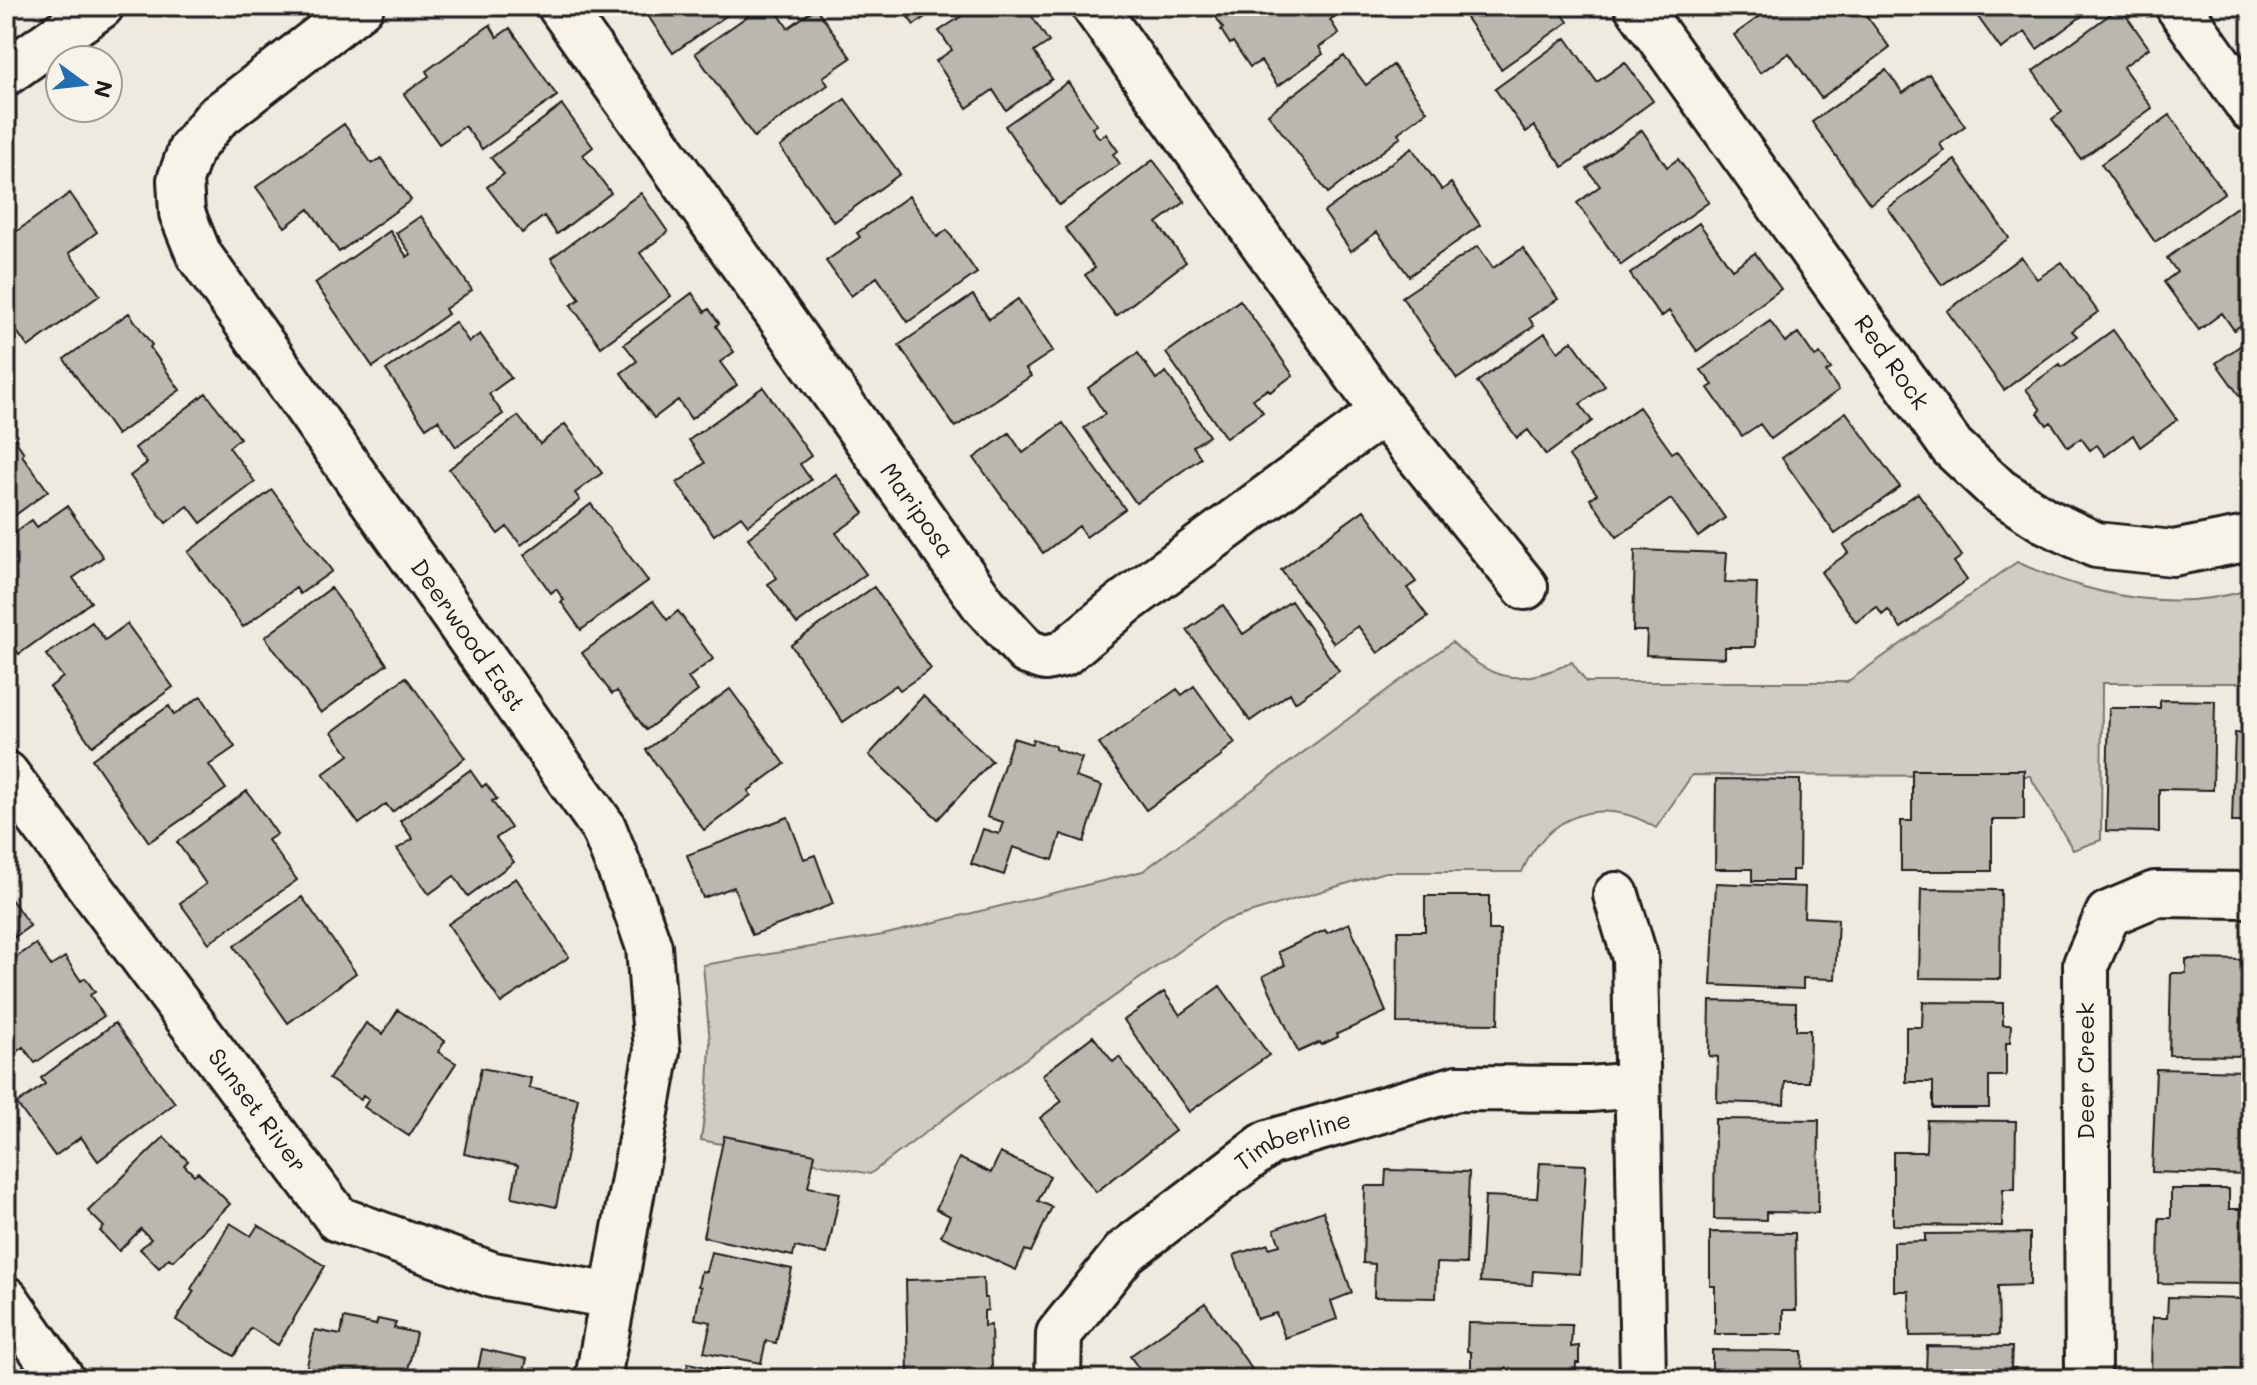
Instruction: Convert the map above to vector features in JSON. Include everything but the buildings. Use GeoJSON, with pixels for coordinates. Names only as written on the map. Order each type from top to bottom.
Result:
{"type":"FeatureCollection","features":[{"type":"Feature","properties":{"kind":"street"},"geometry":{"type":"LineString","coordinates":[[6,73],[101,6]]}},
{"type":"Feature","properties":{"kind":"street","name":"Deerwood East"},"geometry":{"type":"LineString","coordinates":[[361,6],[216,118],[191,149],[180,180],[182,213],[199,255],[603,827],[634,904],[649,947],[657,1051],[598,1379]]}},
{"type":"Feature","properties":{"kind":"street","name":"Mariposa"},"geometry":{"type":"LineString","coordinates":[[560,6],[984,605],[1027,652],[1045,658],[1063,654],[1124,603],[1383,412]]}},
{"type":"Feature","properties":{"kind":"street"},"geometry":{"type":"LineString","coordinates":[[1094,6],[1383,412],[1525,587]]}},
{"type":"Feature","properties":{"kind":"street","name":"Red Rock"},"geometry":{"type":"LineString","coordinates":[[1637,6],[1952,447],[1999,491],[2044,520],[2096,545],[2173,553],[2251,538]]}},
{"type":"Feature","properties":{"kind":"street"},"geometry":{"type":"LineString","coordinates":[[2178,6],[2251,109]]}},
{"type":"Feature","properties":{"kind":"street","name":"Sunset River"},"geometry":{"type":"LineString","coordinates":[[6,774],[338,1219],[493,1275],[613,1296]]}},
{"type":"Feature","properties":{"kind":"street","name":"Deer Creek"},"geometry":{"type":"LineString","coordinates":[[2088,1379],[2086,964],[2108,914],[2155,894],[2251,895]]}},
{"type":"Feature","properties":{"kind":"street"},"geometry":{"type":"LineString","coordinates":[[1616,895],[1635,958],[1643,1379]]}},
{"type":"Feature","properties":{"kind":"street","name":"Timberline"},"geometry":{"type":"LineString","coordinates":[[1058,1379],[1059,1334],[1125,1252],[1268,1143],[1457,1088],[1590,1089],[1637,1085]]}},
{"type":"Feature","properties":{"kind":"street"},"geometry":{"type":"LineString","coordinates":[[12,1313],[62,1379]]}},
{"type":"Feature","properties":{"kind":"shaded area"},"geometry":{"type":"Polygon","coordinates":[[[2017,562],[2074,584],[2132,598],[2191,600],[2251,589],[2251,683],[2102,683],[2101,840],[2073,850],[2030,776],[1692,775],[1656,828],[1616,813],[1596,812],[1578,816],[1545,836],[1522,872],[1385,872],[1220,922],[990,1084],[870,1174],[701,1140],[710,1043],[703,965],[883,935],[1143,871],[1452,642],[1481,666],[1508,676],[1537,675],[1572,662],[1586,682],[1847,682],[2017,562]]]}}]}
